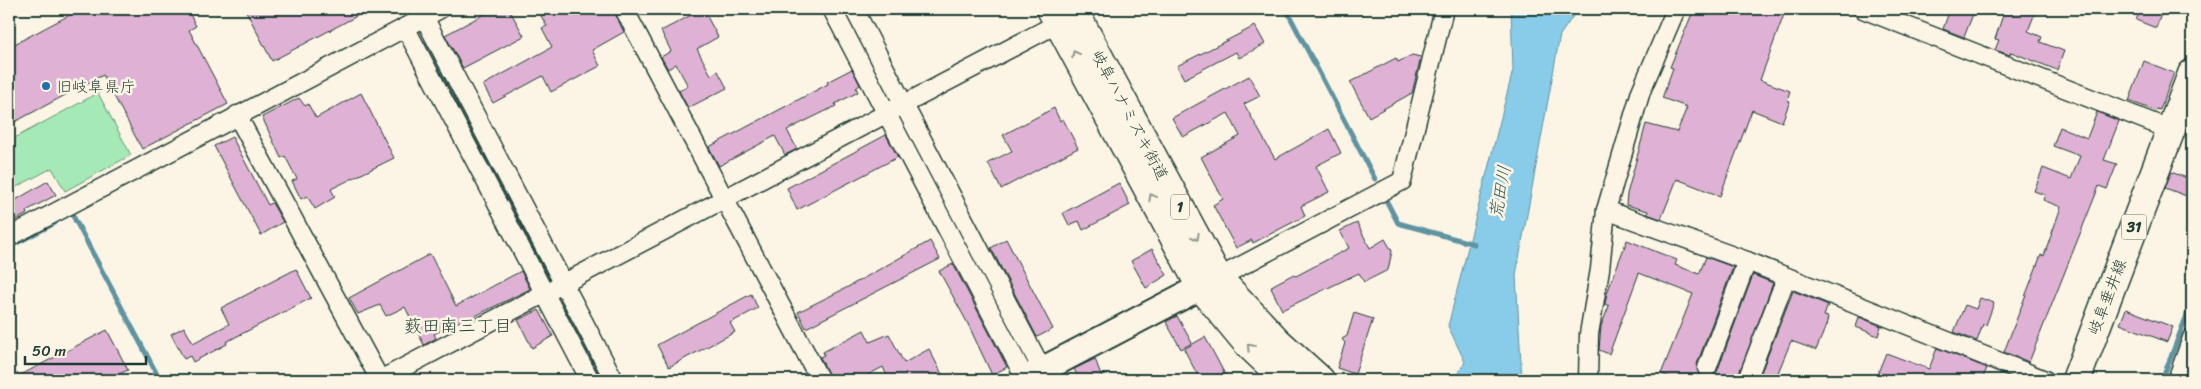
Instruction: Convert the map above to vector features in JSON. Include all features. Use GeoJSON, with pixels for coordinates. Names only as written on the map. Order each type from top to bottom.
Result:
{"type":"FeatureCollection","features":[{"type":"Feature","properties":{"kind":"main road","name":"岐阜ハナミズキ街道"},"geometry":{"type":"LineString","coordinates":[[1068,13],[1210,283],[1248,344],[1286,380]]}},
{"type":"Feature","properties":{"kind":"main road","name":"岐阜垂井線"},"geometry":{"type":"LineString","coordinates":[[2076,380],[2192,74]]}},
{"type":"Feature","properties":{"kind":"main road","name":"岐阜ハナミズキ街道"},"geometry":{"type":"LineString","coordinates":[[1210,283],[1320,380]]}},
{"type":"Feature","properties":{"kind":"street"},"geometry":{"type":"LineString","coordinates":[[9,236],[440,9]]}},
{"type":"Feature","properties":{"kind":"street"},"geometry":{"type":"LineString","coordinates":[[624,9],[820,380]]}},
{"type":"Feature","properties":{"kind":"street"},"geometry":{"type":"LineString","coordinates":[[832,9],[1033,378]]}},
{"type":"Feature","properties":{"kind":"street"},"geometry":{"type":"LineString","coordinates":[[854,9],[904,105],[1033,378]]}},
{"type":"Feature","properties":{"kind":"street"},"geometry":{"type":"LineString","coordinates":[[1033,378],[1402,180],[1444,9]]}},
{"type":"Feature","properties":{"kind":"street"},"geometry":{"type":"LineString","coordinates":[[1588,380],[1589,334],[1600,268],[1606,210],[1641,91],[1676,9]]}},
{"type":"Feature","properties":{"kind":"street"},"geometry":{"type":"LineString","coordinates":[[1863,9],[2170,130]]}},
{"type":"Feature","properties":{"kind":"street"},"geometry":{"type":"LineString","coordinates":[[237,115],[380,380],[888,114],[1068,13]]}},
{"type":"Feature","properties":{"kind":"street"},"geometry":{"type":"LineString","coordinates":[[424,17],[614,380]]}},
{"type":"Feature","properties":{"kind":"street"},"geometry":{"type":"LineString","coordinates":[[405,28],[590,380]]}},
{"type":"Feature","properties":{"kind":"street"},"geometry":{"type":"LineString","coordinates":[[1606,210],[1747,261],[2045,380]]}},
{"type":"Feature","properties":{"kind":"street"},"geometry":{"type":"LineString","coordinates":[[1708,368],[1747,261]]}},
{"type":"Feature","properties":{"kind":"street"},"geometry":{"type":"LineString","coordinates":[[1747,380],[1786,278]]}},
{"type":"Feature","properties":{"kind":"street"},"geometry":{"type":"LineString","coordinates":[[2180,380],[2178,377],[2192,338]]}},
{"type":"Feature","properties":{"kind":"green space"},"geometry":{"type":"Polygon","coordinates":[[[98,93],[131,155],[65,191],[52,168],[9,191],[9,141],[98,93]]]}},
{"type":"Feature","properties":{"kind":"water","name":"荒田川"},"geometry":{"type":"Polygon","coordinates":[[[1511,9],[1578,9],[1560,35],[1516,275],[1522,380],[1453,380],[1465,362],[1448,326],[1513,70],[1511,9]]]}},
{"type":"Feature","properties":{"kind":"building"},"geometry":{"type":"Polygon","coordinates":[[[81,9],[187,9],[196,26],[189,30],[228,104],[142,149],[103,75],[9,125],[9,47],[81,9]]]}},
{"type":"Feature","properties":{"kind":"building"},"geometry":{"type":"Polygon","coordinates":[[[245,9],[370,9],[272,61],[245,9]]]}},
{"type":"Feature","properties":{"kind":"building"},"geometry":{"type":"Polygon","coordinates":[[[494,9],[509,9],[524,36],[463,68],[445,35],[494,9]]]}},
{"type":"Feature","properties":{"kind":"building"},"geometry":{"type":"Polygon","coordinates":[[[554,9],[613,9],[624,32],[592,50],[600,66],[551,92],[543,76],[493,103],[483,85],[552,47],[542,28],[547,26],[541,16],[554,9]]]}},
{"type":"Feature","properties":{"kind":"building"},"geometry":{"type":"Polygon","coordinates":[[[703,9],[718,37],[697,49],[711,75],[718,71],[727,88],[688,108],[679,91],[688,86],[676,64],[668,69],[661,57],[671,51],[661,31],[703,9]]]}},
{"type":"Feature","properties":{"kind":"building"},"geometry":{"type":"Polygon","coordinates":[[[1694,9],[1786,9],[1760,80],[1790,91],[1787,100],[1790,101],[1782,122],[1752,110],[1720,196],[1677,179],[1661,219],[1647,214],[1648,211],[1626,205],[1627,194],[1646,124],[1677,132],[1687,107],[1662,98],[1673,68],[1670,67],[1694,9]]]}},
{"type":"Feature","properties":{"kind":"building"},"geometry":{"type":"Polygon","coordinates":[[[1950,9],[1975,9],[1964,37],[1943,29],[1950,9]]]}},
{"type":"Feature","properties":{"kind":"building"},"geometry":{"type":"Polygon","coordinates":[[[2005,9],[2025,9],[2035,13],[2028,31],[2042,37],[2040,42],[2064,51],[2057,70],[2011,52],[2010,55],[1995,50],[1999,40],[1995,39],[2005,9]]]}},
{"type":"Feature","properties":{"kind":"building"},"geometry":{"type":"Polygon","coordinates":[[[2141,9],[2163,9],[2156,28],[2136,20],[2141,9]]]}},
{"type":"Feature","properties":{"kind":"building"},"geometry":{"type":"Polygon","coordinates":[[[1255,26],[1265,44],[1239,58],[1236,52],[1184,79],[1177,66],[1255,26]]]}},
{"type":"Feature","properties":{"kind":"building"},"geometry":{"type":"Polygon","coordinates":[[[1412,55],[1421,57],[1412,93],[1369,117],[1350,82],[1396,58],[1398,62],[1412,55]]]}},
{"type":"Feature","properties":{"kind":"building"},"geometry":{"type":"Polygon","coordinates":[[[2144,61],[2174,73],[2160,110],[2157,109],[2156,111],[2129,101],[2144,61]]]}},
{"type":"Feature","properties":{"kind":"building"},"geometry":{"type":"Polygon","coordinates":[[[852,69],[860,85],[856,88],[858,92],[835,104],[836,106],[787,130],[797,149],[785,155],[775,136],[719,166],[709,147],[828,84],[827,82],[852,69]]]}},
{"type":"Feature","properties":{"kind":"building"},"geometry":{"type":"Polygon","coordinates":[[[1249,76],[1260,96],[1244,104],[1275,159],[1329,129],[1341,153],[1316,166],[1329,192],[1301,206],[1305,216],[1253,243],[1252,240],[1236,248],[1213,205],[1223,199],[1201,157],[1240,136],[1228,113],[1183,137],[1172,118],[1249,76]]]}},
{"type":"Feature","properties":{"kind":"building"},"geometry":{"type":"Polygon","coordinates":[[[361,93],[394,158],[331,189],[335,197],[315,209],[307,196],[301,199],[292,181],[297,179],[285,156],[281,158],[262,117],[299,98],[305,106],[308,104],[316,118],[361,93]]]}},
{"type":"Feature","properties":{"kind":"building"},"geometry":{"type":"Polygon","coordinates":[[[1054,108],[1060,121],[1063,119],[1078,148],[1001,189],[988,163],[1012,151],[1003,135],[1054,108]]]}},
{"type":"Feature","properties":{"kind":"building"},"geometry":{"type":"Polygon","coordinates":[[[2097,112],[2119,121],[2104,160],[2117,164],[2107,189],[2099,186],[2029,362],[2004,352],[2041,255],[2044,256],[2061,207],[2043,200],[2045,195],[2034,191],[2043,168],[2071,179],[2080,156],[2053,146],[2060,127],[2087,138],[2097,112]]]}},
{"type":"Feature","properties":{"kind":"building"},"geometry":{"type":"Polygon","coordinates":[[[886,135],[898,157],[797,210],[787,188],[886,135]]]}},
{"type":"Feature","properties":{"kind":"building"},"geometry":{"type":"Polygon","coordinates":[[[232,137],[268,205],[272,203],[283,222],[261,235],[214,146],[232,137]]]}},
{"type":"Feature","properties":{"kind":"building"},"geometry":{"type":"Polygon","coordinates":[[[2171,172],[2192,180],[2192,198],[2165,188],[2171,172]]]}},
{"type":"Feature","properties":{"kind":"building"},"geometry":{"type":"Polygon","coordinates":[[[48,181],[56,195],[26,211],[27,214],[9,224],[9,204],[48,181]]]}},
{"type":"Feature","properties":{"kind":"building"},"geometry":{"type":"Polygon","coordinates":[[[1119,183],[1130,205],[1083,230],[1079,221],[1069,225],[1063,213],[1119,183]]]}},
{"type":"Feature","properties":{"kind":"building"},"geometry":{"type":"Polygon","coordinates":[[[1357,223],[1370,248],[1385,239],[1392,251],[1388,270],[1364,282],[1359,273],[1282,310],[1271,288],[1273,285],[1292,275],[1296,276],[1349,248],[1340,231],[1357,223]]]}},
{"type":"Feature","properties":{"kind":"building"},"geometry":{"type":"Polygon","coordinates":[[[1006,239],[1053,329],[1037,337],[991,248],[1006,239]]]}},
{"type":"Feature","properties":{"kind":"building"},"geometry":{"type":"Polygon","coordinates":[[[1627,240],[1677,260],[1675,265],[1699,274],[1706,257],[1733,267],[1697,364],[1699,374],[1704,378],[1713,376],[1717,372],[1753,275],[1773,283],[1737,380],[1679,380],[1661,374],[1693,294],[1639,273],[1609,354],[1599,350],[1601,326],[1609,306],[1605,304],[1607,293],[1627,240]]]}},
{"type":"Feature","properties":{"kind":"building"},"geometry":{"type":"Polygon","coordinates":[[[930,241],[940,259],[806,328],[798,312],[846,288],[930,241]]]}},
{"type":"Feature","properties":{"kind":"building"},"geometry":{"type":"Polygon","coordinates":[[[1152,249],[1167,275],[1146,288],[1131,261],[1152,249]]]}},
{"type":"Feature","properties":{"kind":"building"},"geometry":{"type":"Polygon","coordinates":[[[430,254],[456,306],[521,271],[530,289],[434,334],[436,338],[424,345],[405,307],[386,316],[380,305],[358,314],[349,298],[430,254]]]}},
{"type":"Feature","properties":{"kind":"building"},"geometry":{"type":"Polygon","coordinates":[[[953,264],[1007,367],[992,375],[967,322],[939,271],[953,264]]]}},
{"type":"Feature","properties":{"kind":"building"},"geometry":{"type":"Polygon","coordinates":[[[296,269],[311,298],[226,342],[227,344],[193,362],[190,356],[184,359],[171,334],[184,327],[193,343],[229,324],[221,308],[296,269]]]}},
{"type":"Feature","properties":{"kind":"building"},"geometry":{"type":"Polygon","coordinates":[[[1793,291],[1828,305],[1824,316],[1828,317],[1826,326],[1816,350],[1791,341],[1775,380],[1758,380],[1793,291]]]}},
{"type":"Feature","properties":{"kind":"building"},"geometry":{"type":"Polygon","coordinates":[[[751,294],[758,308],[730,323],[735,332],[669,367],[657,345],[751,294]]]}},
{"type":"Feature","properties":{"kind":"building"},"geometry":{"type":"Polygon","coordinates":[[[1980,298],[1994,303],[1986,325],[1983,324],[1977,341],[1954,332],[1965,305],[1976,309],[1980,298]]]}},
{"type":"Feature","properties":{"kind":"building"},"geometry":{"type":"Polygon","coordinates":[[[2126,309],[2173,327],[2167,342],[2120,324],[2126,309]]]}},
{"type":"Feature","properties":{"kind":"building"},"geometry":{"type":"Polygon","coordinates":[[[539,310],[553,336],[532,348],[518,320],[539,310]]]}},
{"type":"Feature","properties":{"kind":"building"},"geometry":{"type":"Polygon","coordinates":[[[1354,313],[1373,319],[1355,374],[1337,368],[1345,343],[1342,339],[1347,336],[1354,313]]]}},
{"type":"Feature","properties":{"kind":"building"},"geometry":{"type":"Polygon","coordinates":[[[1177,316],[1192,343],[1181,349],[1166,322],[1177,316]]]}},
{"type":"Feature","properties":{"kind":"building"},"geometry":{"type":"Polygon","coordinates":[[[1859,317],[1881,326],[1878,336],[1856,327],[1859,317]]]}},
{"type":"Feature","properties":{"kind":"building"},"geometry":{"type":"Polygon","coordinates":[[[107,330],[128,370],[119,374],[123,380],[11,380],[107,330]]]}},
{"type":"Feature","properties":{"kind":"building"},"geometry":{"type":"Polygon","coordinates":[[[864,330],[870,342],[889,334],[904,363],[929,349],[945,380],[889,380],[883,367],[858,380],[831,380],[820,357],[824,355],[823,352],[864,330]]]}},
{"type":"Feature","properties":{"kind":"building"},"geometry":{"type":"Polygon","coordinates":[[[1205,337],[1228,380],[1200,380],[1184,349],[1205,337]]]}},
{"type":"Feature","properties":{"kind":"building"},"geometry":{"type":"Polygon","coordinates":[[[1937,348],[1987,368],[1982,380],[1875,380],[1886,353],[1929,369],[1937,348]]]}},
{"type":"Feature","properties":{"kind":"building"},"geometry":{"type":"Polygon","coordinates":[[[1095,359],[1103,380],[1080,380],[1074,369],[1095,359]]]}},
{"type":"Feature","properties":{"kind":"waterway"},"geometry":{"type":"LineString","coordinates":[[844,9],[891,103]]}},
{"type":"Feature","properties":{"kind":"waterway"},"geometry":{"type":"LineString","coordinates":[[1286,9],[1375,179]]}},
{"type":"Feature","properties":{"kind":"waterway"},"geometry":{"type":"LineString","coordinates":[[423,43],[548,278]]}},
{"type":"Feature","properties":{"kind":"waterway"},"geometry":{"type":"LineString","coordinates":[[898,115],[1024,357]]}},
{"type":"Feature","properties":{"kind":"waterway"},"geometry":{"type":"LineString","coordinates":[[1387,202],[1398,223],[1474,244]]}},
{"type":"Feature","properties":{"kind":"waterway"},"geometry":{"type":"LineString","coordinates":[[72,214],[160,380]]}},
{"type":"Feature","properties":{"kind":"waterway"},"geometry":{"type":"LineString","coordinates":[[9,247],[55,223]]}},
{"type":"Feature","properties":{"kind":"waterway"},"geometry":{"type":"LineString","coordinates":[[561,302],[602,380]]}},
{"type":"Feature","properties":{"kind":"waterway"},"geometry":{"type":"LineString","coordinates":[[2162,380],[2192,302]]}},
{"type":"Feature","properties":{"kind":"place","name":"旧岐阜県庁"},"geometry":{"type":"Point","coordinates":[46,86]}},
{"type":"Feature","properties":{"kind":"district","name":"薮田南三丁目"},"geometry":{"type":"Point","coordinates":[458,326]}}]}
